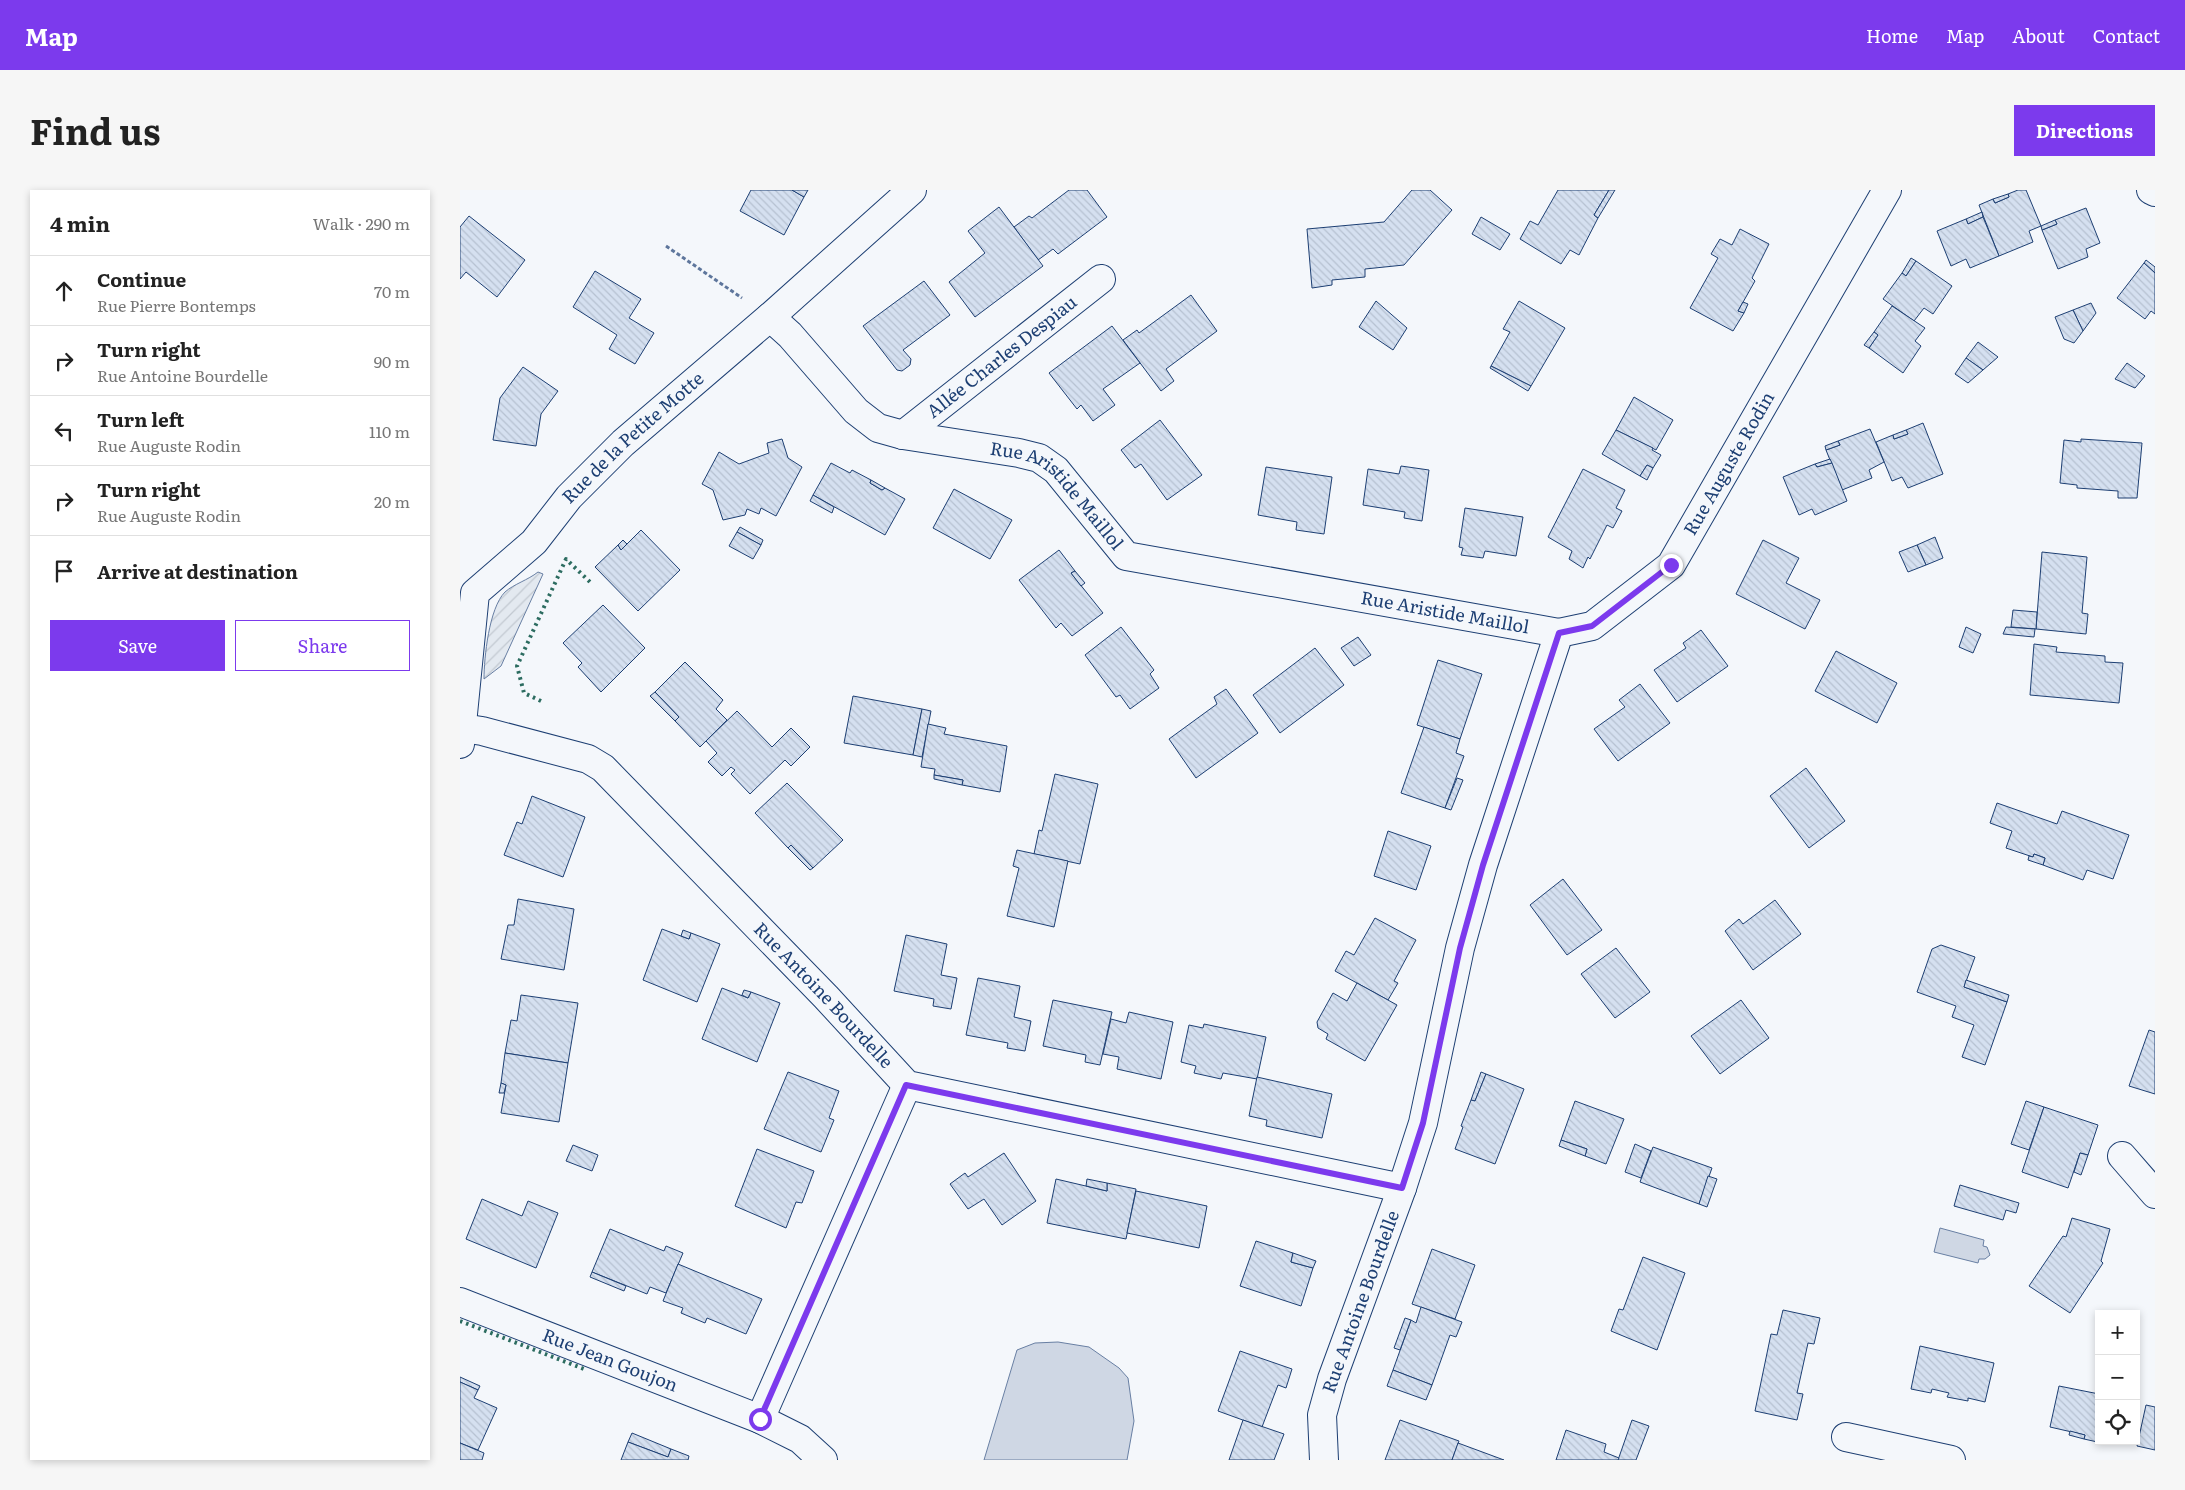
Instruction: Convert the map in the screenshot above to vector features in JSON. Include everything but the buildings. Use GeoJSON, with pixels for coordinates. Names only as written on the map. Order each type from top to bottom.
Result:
{"type":"FeatureCollection","features":[{"type":"Feature","properties":{"kind":"street","name":"Rue de la Petite Motte"},"geometry":{"type":"LineString","coordinates":[[461,736],[468,594],[534,542],[569,497],[622,444],[770,317],[912,190]]}},
{"type":"Feature","properties":{"kind":"street","name":"Rue Auguste Rodin"},"geometry":{"type":"LineString","coordinates":[[1559,633],[1592,626],[1671,565],[1887,190]]}},
{"type":"Feature","properties":{"kind":"street"},"geometry":{"type":"LineString","coordinates":[[2151,190],[2155,192]]}},
{"type":"Feature","properties":{"kind":"street","name":"Allée Charles Despiau"},"geometry":{"type":"LineString","coordinates":[[903,435],[1101,279]]}},
{"type":"Feature","properties":{"kind":"street","name":"Rue Aristide Maillol"},"geometry":{"type":"LineString","coordinates":[[770,317],[790,334],[856,411],[878,428],[903,435],[1040,458],[1056,470],[1126,556],[1559,633]]}},
{"type":"Feature","properties":{"kind":"street"},"geometry":{"type":"LineString","coordinates":[[1402,1188],[1423,1123],[1460,948],[1483,865],[1559,633]]}},
{"type":"Feature","properties":{"kind":"street","name":"Rue Antoine Bourdelle"},"geometry":{"type":"LineString","coordinates":[[461,736],[482,731],[588,759],[604,768],[826,997],[906,1085],[1402,1188],[1332,1379],[1322,1416],[1324,1460]]}},
{"type":"Feature","properties":{"kind":"street"},"geometry":{"type":"LineString","coordinates":[[760,1419],[906,1085]]}},
{"type":"Feature","properties":{"kind":"street"},"geometry":{"type":"LineString","coordinates":[[2122,1156],[2155,1194]]}},
{"type":"Feature","properties":{"kind":"street","name":"Rue Jean Goujon"},"geometry":{"type":"LineString","coordinates":[[460,1302],[760,1419],[800,1439],[823,1460]]}},
{"type":"Feature","properties":{"kind":"street"},"geometry":{"type":"LineString","coordinates":[[1846,1437],[1950,1460]]}},
{"type":"Feature","properties":{"kind":"path"},"geometry":{"type":"LineString","coordinates":[[666,246],[770,317]]}},
{"type":"Feature","properties":{"kind":"shaded area"},"geometry":{"type":"Polygon","coordinates":[[[538,572],[543,574],[501,666],[484,679],[488,634],[500,599],[509,589],[538,572]]]}},
{"type":"Feature","properties":{"kind":"shaded area"},"geometry":{"type":"Polygon","coordinates":[[[1940,1228],[1984,1240],[1983,1246],[1987,1247],[1990,1255],[1985,1259],[1979,1259],[1978,1263],[1934,1252],[1940,1228]]]}},
{"type":"Feature","properties":{"kind":"shaded area"},"geometry":{"type":"Polygon","coordinates":[[[1058,1342],[1089,1347],[1119,1368],[1128,1378],[1134,1421],[1127,1460],[984,1460],[1017,1350],[1035,1343],[1058,1342]]]}},
{"type":"Feature","properties":{"kind":"hedge"},"geometry":{"type":"LineString","coordinates":[[541,701],[524,693],[517,666],[566,559],[590,582]]}},
{"type":"Feature","properties":{"kind":"hedge"},"geometry":{"type":"LineString","coordinates":[[460,1321],[584,1369]]}},
{"type":"Feature","properties":{"kind":"route"},"geometry":{"type":"LineString","coordinates":[[760,1419],[906,1085],[1402,1188],[1423,1123],[1460,948],[1483,865],[1559,633],[1592,626],[1671,565]]}}]}
